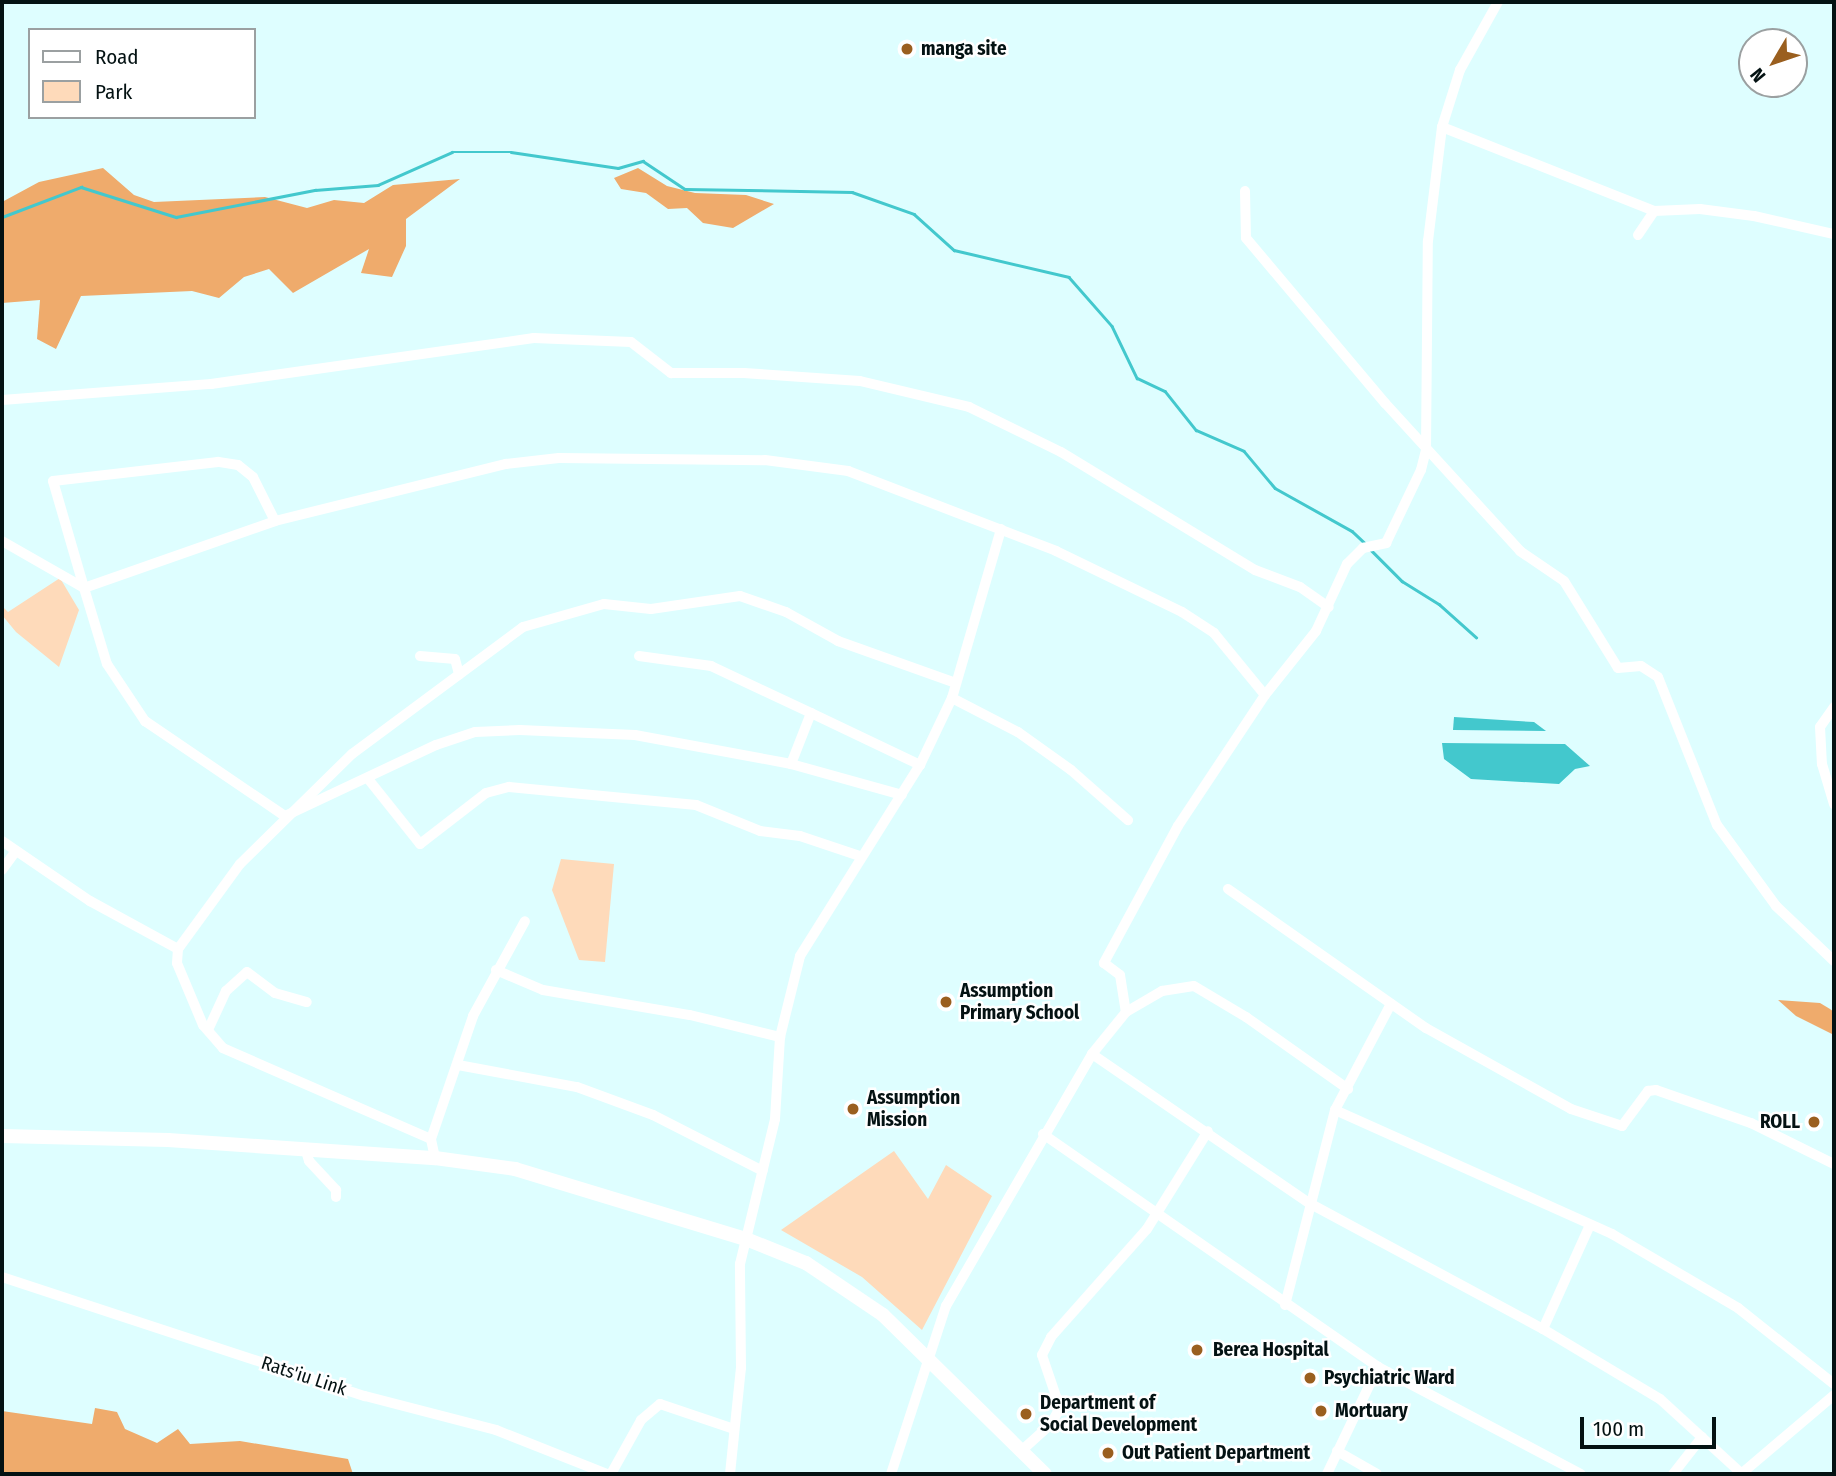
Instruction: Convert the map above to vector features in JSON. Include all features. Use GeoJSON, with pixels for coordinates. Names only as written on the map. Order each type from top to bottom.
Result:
{"type":"FeatureCollection","features":[{"type":"Feature","properties":{"kind":"main road"},"geometry":{"type":"LineString","coordinates":[[2,1136],[168,1140],[435,1158],[515,1170],[746,1239],[823,1273],[883,1315],[929,1356],[1020,1452],[1045,1474]]}},
{"type":"Feature","properties":{"kind":"street"},"geometry":{"type":"LineString","coordinates":[[1126,1012],[1120,975],[1104,963],[1178,826],[1265,695],[1297,659],[1329,607],[1347,564],[1363,548],[1386,543],[1426,450],[1428,241],[1442,127],[1460,70],[1498,2]]}},
{"type":"Feature","properties":{"kind":"street"},"geometry":{"type":"LineString","coordinates":[[1442,127],[1654,211],[1700,209],[1754,216],[1834,234]]}},
{"type":"Feature","properties":{"kind":"street"},"geometry":{"type":"LineString","coordinates":[[1245,191],[1246,238],[1426,450],[1520,551],[1564,581],[1618,668],[1641,666],[1658,677],[1717,825],[1776,906],[1834,961]]}},
{"type":"Feature","properties":{"kind":"street"},"geometry":{"type":"LineString","coordinates":[[1638,235],[1654,211]]}},
{"type":"Feature","properties":{"kind":"street"},"geometry":{"type":"LineString","coordinates":[[2,400],[211,384],[534,338],[631,342],[671,373],[744,373],[860,381],[969,407],[1061,452],[1255,570],[1300,587],[1329,607]]}},
{"type":"Feature","properties":{"kind":"street"},"geometry":{"type":"LineString","coordinates":[[2,541],[84,588],[275,522],[506,464],[559,458],[765,460],[848,471],[1001,529],[1089,566],[1193,619],[1214,633],[1265,695]]}},
{"type":"Feature","properties":{"kind":"street"},"geometry":{"type":"LineString","coordinates":[[275,522],[253,477],[239,465],[218,462],[53,481],[107,664],[136,711],[184,751],[285,816]]}},
{"type":"Feature","properties":{"kind":"street"},"geometry":{"type":"LineString","coordinates":[[730,1474],[731,1428],[741,1368],[740,1264],[775,1119],[780,1037],[800,956],[860,856],[920,765],[952,698],[1001,529]]}},
{"type":"Feature","properties":{"kind":"street"},"geometry":{"type":"LineString","coordinates":[[431,1139],[223,1048],[208,1030],[186,992],[177,963],[178,949],[240,864],[285,816],[352,754],[514,632],[555,614],[604,604],[651,609],[740,596],[786,612],[838,641],[956,682]]}},
{"type":"Feature","properties":{"kind":"street"},"geometry":{"type":"LineString","coordinates":[[419,656],[455,659],[459,674]]}},
{"type":"Feature","properties":{"kind":"street"},"geometry":{"type":"LineString","coordinates":[[639,656],[711,666],[920,765]]}},
{"type":"Feature","properties":{"kind":"street"},"geometry":{"type":"LineString","coordinates":[[952,698],[1028,740],[1071,769],[1128,820]]}},
{"type":"Feature","properties":{"kind":"street"},"geometry":{"type":"LineString","coordinates":[[1834,707],[1820,727],[1822,764],[1834,804]]}},
{"type":"Feature","properties":{"kind":"street"},"geometry":{"type":"LineString","coordinates":[[791,764],[811,713]]}},
{"type":"Feature","properties":{"kind":"street"},"geometry":{"type":"LineString","coordinates":[[285,816],[369,780],[436,745],[475,732],[520,730],[635,735],[791,764],[902,795]]}},
{"type":"Feature","properties":{"kind":"street"},"geometry":{"type":"LineString","coordinates":[[369,780],[420,844],[486,793],[509,787],[696,806],[760,831],[800,836],[860,856]]}},
{"type":"Feature","properties":{"kind":"street"},"geometry":{"type":"LineString","coordinates":[[2,841],[107,911],[178,949]]}},
{"type":"Feature","properties":{"kind":"street"},"geometry":{"type":"LineString","coordinates":[[2,870],[15,852]]}},
{"type":"Feature","properties":{"kind":"street"},"geometry":{"type":"LineString","coordinates":[[1228,889],[1391,1004],[1469,1055],[1571,1109],[1622,1126],[1648,1091],[1656,1090],[1751,1124],[1834,1164]]}},
{"type":"Feature","properties":{"kind":"street"},"geometry":{"type":"LineString","coordinates":[[435,1158],[431,1139],[473,1016],[525,921]]}},
{"type":"Feature","properties":{"kind":"street"},"geometry":{"type":"LineString","coordinates":[[496,970],[543,990],[691,1014],[780,1037]]}},
{"type":"Feature","properties":{"kind":"street"},"geometry":{"type":"LineString","coordinates":[[208,1030],[226,991],[247,972],[275,993],[307,1002]]}},
{"type":"Feature","properties":{"kind":"street"},"geometry":{"type":"LineString","coordinates":[[891,1474],[946,1306],[1043,1134],[1092,1054],[1126,1012],[1162,990],[1194,986],[1246,1017],[1348,1089]]}},
{"type":"Feature","properties":{"kind":"street"},"geometry":{"type":"LineString","coordinates":[[1285,1305],[1308,1203],[1335,1110],[1391,1004]]}},
{"type":"Feature","properties":{"kind":"street"},"geometry":{"type":"LineString","coordinates":[[1092,1054],[1208,1131],[1308,1203],[1543,1329],[1660,1399],[1742,1474],[1834,1395]]}},
{"type":"Feature","properties":{"kind":"street"},"geometry":{"type":"LineString","coordinates":[[458,1065],[577,1087],[653,1115],[764,1171]]}},
{"type":"Feature","properties":{"kind":"street"},"geometry":{"type":"LineString","coordinates":[[1335,1110],[1489,1175],[1590,1225],[1738,1308],[1834,1384]]}},
{"type":"Feature","properties":{"kind":"street"},"geometry":{"type":"LineString","coordinates":[[1020,1452],[1051,1424],[1060,1408],[1042,1355],[1051,1337],[1157,1213],[1208,1131]]}},
{"type":"Feature","properties":{"kind":"street"},"geometry":{"type":"LineString","coordinates":[[1043,1134],[1285,1305],[1378,1367],[1581,1474]]}},
{"type":"Feature","properties":{"kind":"street"},"geometry":{"type":"LineString","coordinates":[[306,1151],[309,1161],[336,1190],[336,1197]]}},
{"type":"Feature","properties":{"kind":"street"},"geometry":{"type":"LineString","coordinates":[[1543,1329],[1590,1225]]}},
{"type":"Feature","properties":{"kind":"street","name":"Rats'iu Link"},"geometry":{"type":"LineString","coordinates":[[2,1277],[378,1400],[496,1430],[609,1474]]}},
{"type":"Feature","properties":{"kind":"street"},"geometry":{"type":"LineString","coordinates":[[1327,1474],[1378,1367]]}},
{"type":"Feature","properties":{"kind":"street"},"geometry":{"type":"LineString","coordinates":[[609,1474],[641,1420],[660,1404],[731,1428]]}},
{"type":"Feature","properties":{"kind":"street"},"geometry":{"type":"LineString","coordinates":[[1673,1474],[1702,1437]]}},
{"type":"Feature","properties":{"kind":"street"},"geometry":{"type":"LineString","coordinates":[[1337,1451],[1377,1474]]}},
{"type":"Feature","properties":{"kind":"green space"},"geometry":{"type":"Polygon","coordinates":[[[60,578],[79,610],[59,667],[16,632],[2,615],[2,606],[8,612],[60,578]]]}},
{"type":"Feature","properties":{"kind":"green space"},"geometry":{"type":"Polygon","coordinates":[[[561,859],[614,864],[605,962],[579,960],[552,890],[561,859]]]}},
{"type":"Feature","properties":{"kind":"green space"},"geometry":{"type":"Polygon","coordinates":[[[894,1151],[928,1199],[946,1165],[992,1196],[922,1330],[862,1277],[781,1230],[894,1151]]]}},
{"type":"Feature","properties":{"kind":"shaded area"},"geometry":{"type":"Polygon","coordinates":[[[103,168],[134,195],[154,202],[265,197],[307,208],[334,200],[364,203],[393,185],[460,179],[406,219],[406,246],[392,277],[361,273],[369,249],[293,293],[269,269],[244,277],[219,298],[192,291],[81,296],[56,349],[37,339],[40,300],[2,303],[2,202],[39,182],[103,168]]]}},
{"type":"Feature","properties":{"kind":"shaded area"},"geometry":{"type":"Polygon","coordinates":[[[638,168],[667,186],[695,193],[746,195],[774,204],[733,228],[703,223],[687,208],[668,209],[646,193],[621,189],[614,178],[638,168]]]}},
{"type":"Feature","properties":{"kind":"shaded area"},"geometry":{"type":"Polygon","coordinates":[[[1778,1000],[1820,1003],[1830,1009],[1834,1012],[1834,1035],[1796,1016],[1778,1000]]]}},
{"type":"Feature","properties":{"kind":"shaded area"},"geometry":{"type":"Polygon","coordinates":[[[95,1408],[117,1412],[125,1429],[157,1443],[178,1429],[190,1444],[240,1441],[348,1459],[353,1474],[2,1474],[2,1411],[92,1424],[95,1408]]]}},
{"type":"Feature","properties":{"kind":"water"},"geometry":{"type":"Polygon","coordinates":[[[1454,717],[1534,722],[1546,731],[1453,730],[1454,717]]]}},
{"type":"Feature","properties":{"kind":"water"},"geometry":{"type":"Polygon","coordinates":[[[1442,743],[1565,744],[1590,766],[1575,769],[1559,784],[1471,779],[1444,759],[1442,743]]]}},
{"type":"Feature","properties":{"kind":"waterway"},"geometry":{"type":"LineString","coordinates":[[2,217],[81,187],[176,217],[315,190],[378,185],[452,152],[511,152],[618,168],[643,161],[685,189],[852,192],[914,214],[954,250],[1069,277],[1112,326],[1137,378],[1165,391],[1196,430],[1244,451],[1275,488],[1352,531],[1367,545]]}},
{"type":"Feature","properties":{"kind":"waterway"},"geometry":{"type":"LineString","coordinates":[[1371,550],[1402,581],[1439,604],[1476,637]]}},
{"type":"Feature","properties":{"kind":"place","name":"manga site"},"geometry":{"type":"Point","coordinates":[907,49]}},
{"type":"Feature","properties":{"kind":"place","name":"Assumption Primary School"},"geometry":{"type":"Point","coordinates":[946,1002]}},
{"type":"Feature","properties":{"kind":"place","name":"Assumption Mission"},"geometry":{"type":"Point","coordinates":[853,1109]}},
{"type":"Feature","properties":{"kind":"place","name":"ROLL"},"geometry":{"type":"Point","coordinates":[1814,1122]}},
{"type":"Feature","properties":{"kind":"place","name":"Berea Hospital"},"geometry":{"type":"Point","coordinates":[1197,1350]}},
{"type":"Feature","properties":{"kind":"place","name":"Psychiatric Ward"},"geometry":{"type":"Point","coordinates":[1310,1378]}},
{"type":"Feature","properties":{"kind":"place","name":"Mortuary"},"geometry":{"type":"Point","coordinates":[1321,1411]}},
{"type":"Feature","properties":{"kind":"place","name":"Department of Social Development"},"geometry":{"type":"Point","coordinates":[1026,1414]}},
{"type":"Feature","properties":{"kind":"place","name":"Out Patient Department"},"geometry":{"type":"Point","coordinates":[1108,1453]}}]}
